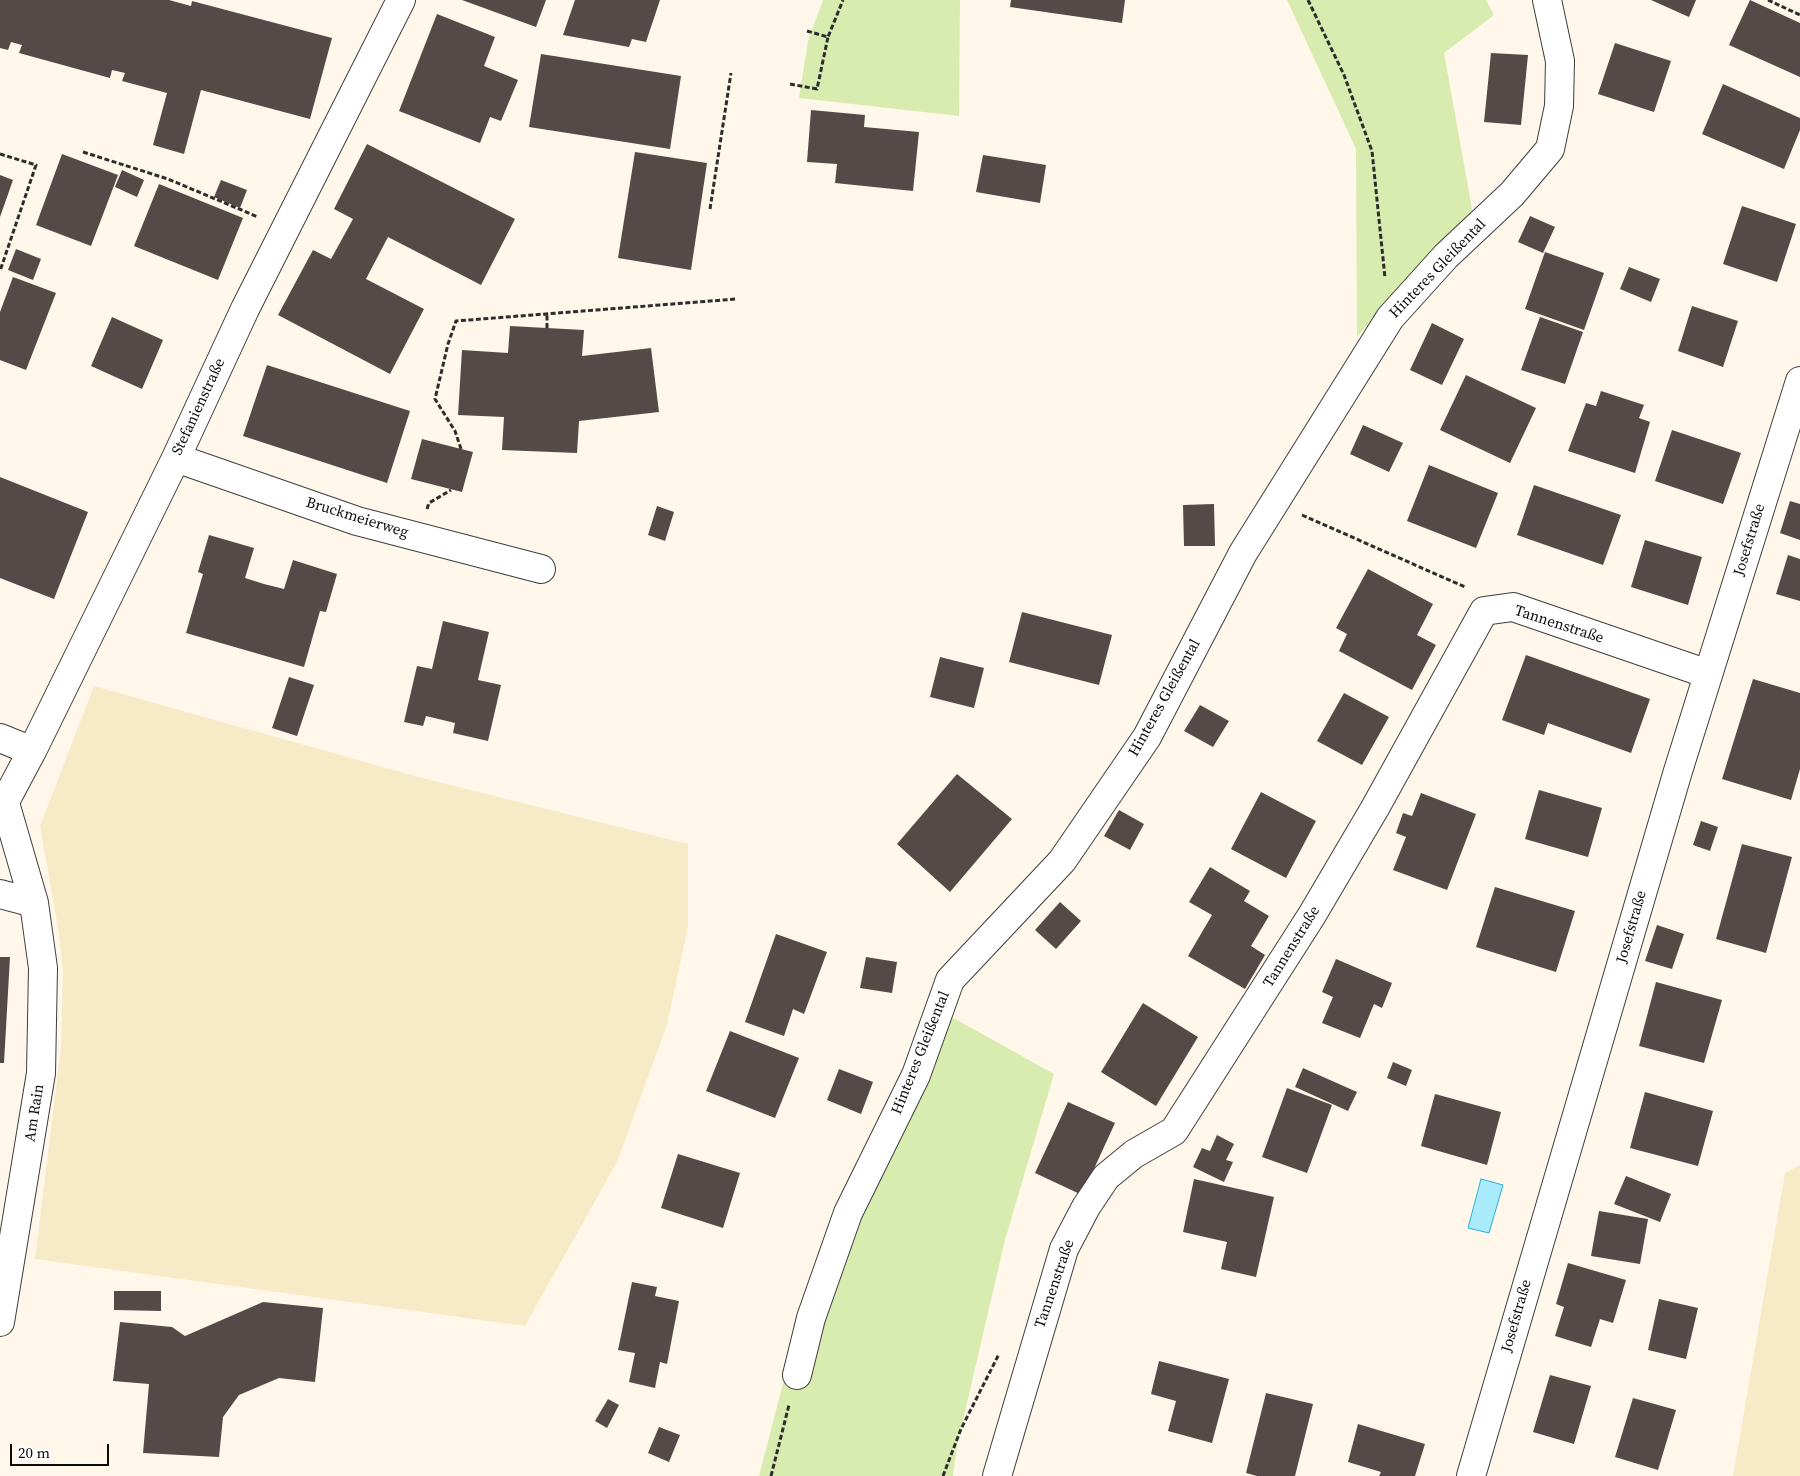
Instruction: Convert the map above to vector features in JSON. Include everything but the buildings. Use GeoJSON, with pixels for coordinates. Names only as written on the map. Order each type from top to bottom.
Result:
{"type":"FeatureCollection","features":[{"type":"Feature","properties":{"kind":"street","name":"Hinteres Gleißental"},"geometry":{"type":"LineString","coordinates":[[797,1375],[812,1318],[848,1213],[916,1075],[950,980],[1062,861],[1147,737],[1243,553],[1358,372],[1390,318],[1446,256],[1512,194],[1550,149],[1558,106],[1560,61],[1547,0]]}},
{"type":"Feature","properties":{"kind":"street","name":"Stefanienstraße"},"geometry":{"type":"LineString","coordinates":[[3,807],[176,458],[245,309],[286,229],[394,1]]}},
{"type":"Feature","properties":{"kind":"street","name":"Josefstraße"},"geometry":{"type":"LineString","coordinates":[[1471,1476],[1708,674],[1800,381]]}},
{"type":"Feature","properties":{"kind":"street","name":"Bruckmeierweg"},"geometry":{"type":"LineString","coordinates":[[176,458],[357,521],[541,569]]}},
{"type":"Feature","properties":{"kind":"street","name":"Tannenstraße"},"geometry":{"type":"LineString","coordinates":[[996,1476],[1064,1249],[1086,1207],[1106,1177],[1134,1154],[1174,1131],[1312,915],[1375,808],[1484,611],[1513,608],[1708,674]]}},
{"type":"Feature","properties":{"kind":"street"},"geometry":{"type":"LineString","coordinates":[[0,738],[32,751]]}},
{"type":"Feature","properties":{"kind":"street","name":"Am Rain"},"geometry":{"type":"LineString","coordinates":[[0,1322],[41,1073],[43,968],[34,903],[3,807]]}},
{"type":"Feature","properties":{"kind":"street"},"geometry":{"type":"LineString","coordinates":[[0,894],[34,903]]}},
{"type":"Feature","properties":{"kind":"path"},"geometry":{"type":"LineString","coordinates":[[790,84],[817,89],[828,37],[843,0]]}},
{"type":"Feature","properties":{"kind":"path"},"geometry":{"type":"LineString","coordinates":[[1308,0],[1344,75],[1372,151],[1380,244],[1390,318]]}},
{"type":"Feature","properties":{"kind":"path"},"geometry":{"type":"LineString","coordinates":[[1768,0],[1800,15]]}},
{"type":"Feature","properties":{"kind":"path"},"geometry":{"type":"LineString","coordinates":[[807,31],[828,37]]}},
{"type":"Feature","properties":{"kind":"path"},"geometry":{"type":"LineString","coordinates":[[710,209],[731,74]]}},
{"type":"Feature","properties":{"kind":"path"},"geometry":{"type":"LineString","coordinates":[[83,152],[168,179],[286,229]]}},
{"type":"Feature","properties":{"kind":"path"},"geometry":{"type":"LineString","coordinates":[[0,154],[36,165],[0,271]]}},
{"type":"Feature","properties":{"kind":"path"},"geometry":{"type":"LineString","coordinates":[[461,449],[455,432],[435,399],[448,344],[456,321],[736,299]]}},
{"type":"Feature","properties":{"kind":"path"},"geometry":{"type":"LineString","coordinates":[[547,315],[547,328]]}},
{"type":"Feature","properties":{"kind":"path"},"geometry":{"type":"LineString","coordinates":[[1274,503],[1464,586]]}},
{"type":"Feature","properties":{"kind":"path"},"geometry":{"type":"LineString","coordinates":[[771,1476],[797,1375]]}},
{"type":"Feature","properties":{"kind":"shaded area"},"geometry":{"type":"Polygon","coordinates":[[[94,686],[426,779],[688,844],[688,927],[667,1025],[617,1162],[525,1326],[35,1259],[61,1047],[63,971],[58,928],[40,826],[94,686]]]}},
{"type":"Feature","properties":{"kind":"shaded area"},"geometry":{"type":"Polygon","coordinates":[[[1800,1165],[1800,1476],[1733,1476],[1785,1173],[1800,1165]]]}},
{"type":"Feature","properties":{"kind":"green space"},"geometry":{"type":"Polygon","coordinates":[[[823,0],[960,0],[959,116],[799,98],[808,41],[823,0]]]}},
{"type":"Feature","properties":{"kind":"green space"},"geometry":{"type":"Polygon","coordinates":[[[1287,0],[1486,0],[1494,15],[1444,53],[1473,214],[1418,266],[1357,337],[1356,149],[1287,0]]]}},
{"type":"Feature","properties":{"kind":"green space"},"geometry":{"type":"Polygon","coordinates":[[[950,1016],[1054,1074],[1005,1240],[957,1446],[953,1476],[759,1476],[786,1372],[856,1214],[950,1016]]]}},
{"type":"Feature","properties":{"kind":"water"},"geometry":{"type":"Polygon","coordinates":[[[1481,1179],[1503,1185],[1489,1233],[1468,1228],[1481,1179]]]}}]}
